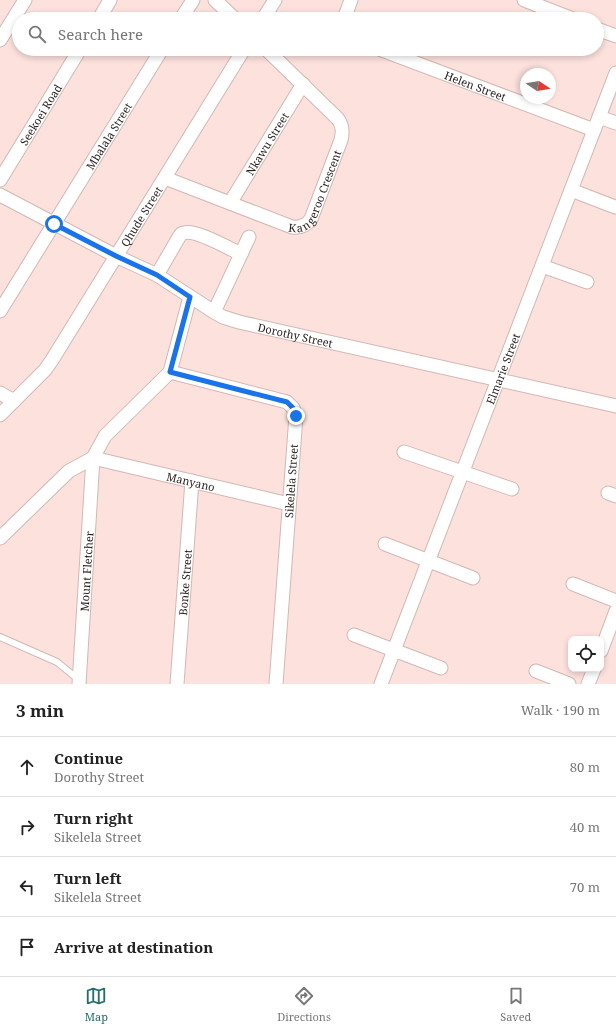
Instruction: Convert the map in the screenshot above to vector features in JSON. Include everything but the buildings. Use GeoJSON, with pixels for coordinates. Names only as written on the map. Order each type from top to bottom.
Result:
{"type":"FeatureCollection","features":[{"type":"Feature","properties":{"kind":"street"},"geometry":{"type":"LineString","coordinates":[[18,12],[25,0]]}},
{"type":"Feature","properties":{"kind":"street"},"geometry":{"type":"LineString","coordinates":[[103,12],[110,0]]}},
{"type":"Feature","properties":{"kind":"street"},"geometry":{"type":"LineString","coordinates":[[185,12],[193,0]]}},
{"type":"Feature","properties":{"kind":"street"},"geometry":{"type":"LineString","coordinates":[[215,0],[228,12]]}},
{"type":"Feature","properties":{"kind":"street"},"geometry":{"type":"LineString","coordinates":[[267,12],[274,0]]}},
{"type":"Feature","properties":{"kind":"street"},"geometry":{"type":"LineString","coordinates":[[346,12],[351,0]]}},
{"type":"Feature","properties":{"kind":"street"},"geometry":{"type":"LineString","coordinates":[[524,0],[555,6],[563,12]]}},
{"type":"Feature","properties":{"kind":"street"},"geometry":{"type":"LineString","coordinates":[[0,40],[12,21]]}},
{"type":"Feature","properties":{"kind":"street"},"geometry":{"type":"LineString","coordinates":[[604,32],[616,36]]}},
{"type":"Feature","properties":{"kind":"street","name":"Seekoei Road"},"geometry":{"type":"LineString","coordinates":[[0,180],[76,56]]}},
{"type":"Feature","properties":{"kind":"street","name":"Mbalala Street"},"geometry":{"type":"LineString","coordinates":[[0,311],[158,56]]}},
{"type":"Feature","properties":{"kind":"street","name":"Qhude Street"},"geometry":{"type":"LineString","coordinates":[[0,415],[45,370],[52,360],[240,56]]}},
{"type":"Feature","properties":{"kind":"street","name":"Kangeroo Crescent"},"geometry":{"type":"LineString","coordinates":[[165,178],[292,227],[305,225],[311,219],[341,140],[343,134],[342,128],[338,119],[273,56]]}},
{"type":"Feature","properties":{"kind":"street","name":"Helen Street"},"geometry":{"type":"LineString","coordinates":[[398,56],[594,130]]}},
{"type":"Feature","properties":{"kind":"street","name":"Elmarie Street"},"geometry":{"type":"LineString","coordinates":[[381,684],[616,73]]}},
{"type":"Feature","properties":{"kind":"street","name":"Nkawu Street"},"geometry":{"type":"LineString","coordinates":[[230,203],[303,84]]}},
{"type":"Feature","properties":{"kind":"street"},"geometry":{"type":"LineString","coordinates":[[599,117],[616,123]]}},
{"type":"Feature","properties":{"kind":"street"},"geometry":{"type":"LineString","coordinates":[[571,190],[615,208]]}},
{"type":"Feature","properties":{"kind":"street","name":"Dorothy Street"},"geometry":{"type":"LineString","coordinates":[[0,195],[116,256],[157,275],[223,317],[239,322],[616,406]]}},
{"type":"Feature","properties":{"kind":"street"},"geometry":{"type":"LineString","coordinates":[[157,275],[179,237],[183,233],[198,233],[241,254]]}},
{"type":"Feature","properties":{"kind":"street"},"geometry":{"type":"LineString","coordinates":[[214,312],[249,237]]}},
{"type":"Feature","properties":{"kind":"street"},"geometry":{"type":"LineString","coordinates":[[542,266],[587,282]]}},
{"type":"Feature","properties":{"kind":"street"},"geometry":{"type":"LineString","coordinates":[[0,538],[69,471],[93,458],[105,436],[170,372],[190,297]]}},
{"type":"Feature","properties":{"kind":"street","name":"Sikelela Street"},"geometry":{"type":"LineString","coordinates":[[170,372],[282,401],[290,404],[296,416],[276,684]]}},
{"type":"Feature","properties":{"kind":"street"},"geometry":{"type":"LineString","coordinates":[[0,393],[14,401]]}},
{"type":"Feature","properties":{"kind":"street"},"geometry":{"type":"LineString","coordinates":[[404,452],[512,489]]}},
{"type":"Feature","properties":{"kind":"street","name":"Manyano"},"geometry":{"type":"LineString","coordinates":[[93,458],[289,504]]}},
{"type":"Feature","properties":{"kind":"street","name":"Mount Fletcher"},"geometry":{"type":"LineString","coordinates":[[79,682],[93,458]]}},
{"type":"Feature","properties":{"kind":"street","name":"Bonke Street"},"geometry":{"type":"LineString","coordinates":[[177,684],[192,481]]}},
{"type":"Feature","properties":{"kind":"street"},"geometry":{"type":"LineString","coordinates":[[385,544],[473,578]]}},
{"type":"Feature","properties":{"kind":"street"},"geometry":{"type":"LineString","coordinates":[[573,584],[616,602]]}},
{"type":"Feature","properties":{"kind":"street"},"geometry":{"type":"LineString","coordinates":[[604,643],[616,611]]}},
{"type":"Feature","properties":{"kind":"street"},"geometry":{"type":"LineString","coordinates":[[354,635],[441,668]]}},
{"type":"Feature","properties":{"kind":"street"},"geometry":{"type":"LineString","coordinates":[[536,671],[569,684]]}},
{"type":"Feature","properties":{"kind":"street"},"geometry":{"type":"LineString","coordinates":[[588,684],[593,672]]}},
{"type":"Feature","properties":{"kind":"lane"},"geometry":{"type":"LineString","coordinates":[[0,637],[57,662],[79,682]]}},
{"type":"Feature","properties":{"kind":"route"},"geometry":{"type":"LineString","coordinates":[[54,224],[157,275],[190,297],[170,372],[287,402],[293,408],[296,416]]}}]}
